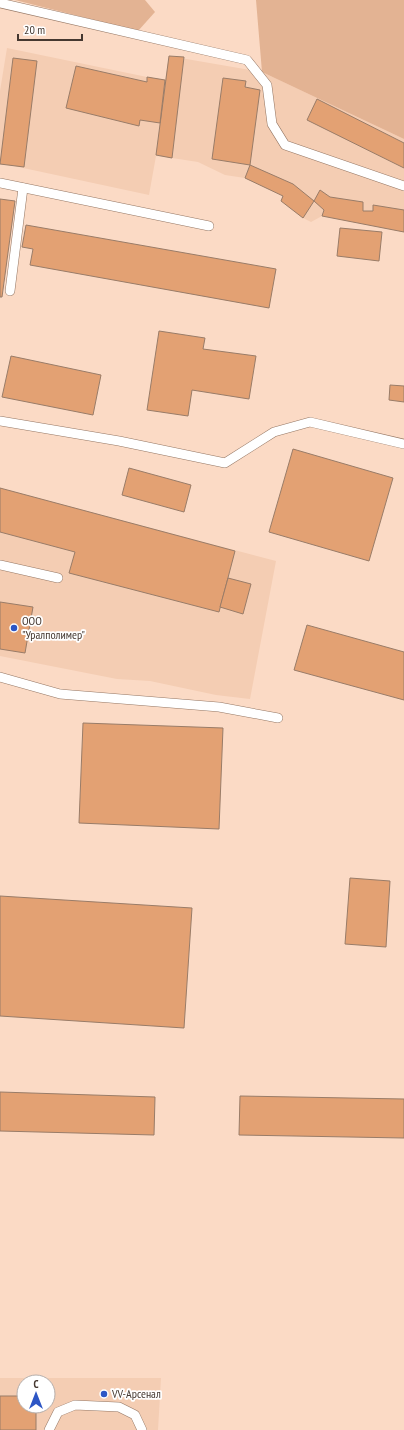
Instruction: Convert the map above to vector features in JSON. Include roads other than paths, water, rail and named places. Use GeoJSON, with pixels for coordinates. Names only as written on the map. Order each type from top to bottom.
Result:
{"type":"FeatureCollection","features":[{"type":"Feature","properties":{"kind":"lane"},"geometry":{"type":"LineString","coordinates":[[0,3],[247,60],[267,85],[272,124],[286,145],[404,186]]}},
{"type":"Feature","properties":{"kind":"lane"},"geometry":{"type":"LineString","coordinates":[[0,183],[209,226]]}},
{"type":"Feature","properties":{"kind":"lane"},"geometry":{"type":"LineString","coordinates":[[10,291],[23,188]]}},
{"type":"Feature","properties":{"kind":"lane"},"geometry":{"type":"LineString","coordinates":[[0,421],[119,441],[225,463],[274,432],[310,422],[404,444]]}},
{"type":"Feature","properties":{"kind":"lane"},"geometry":{"type":"LineString","coordinates":[[0,565],[58,578]]}},
{"type":"Feature","properties":{"kind":"lane"},"geometry":{"type":"LineString","coordinates":[[0,677],[60,694],[219,707],[278,718]]}},
{"type":"Feature","properties":{"kind":"lane"},"geometry":{"type":"LineString","coordinates":[[49,1430],[58,1412],[75,1405],[119,1408],[135,1415],[142,1430]]}},
{"type":"Feature","properties":{"kind":"place","name":"OOO \"Уралполимер\""},"geometry":{"type":"Point","coordinates":[14,628]}},
{"type":"Feature","properties":{"kind":"place","name":"VV-Арсенал"},"geometry":{"type":"Point","coordinates":[104,1394]}}]}
